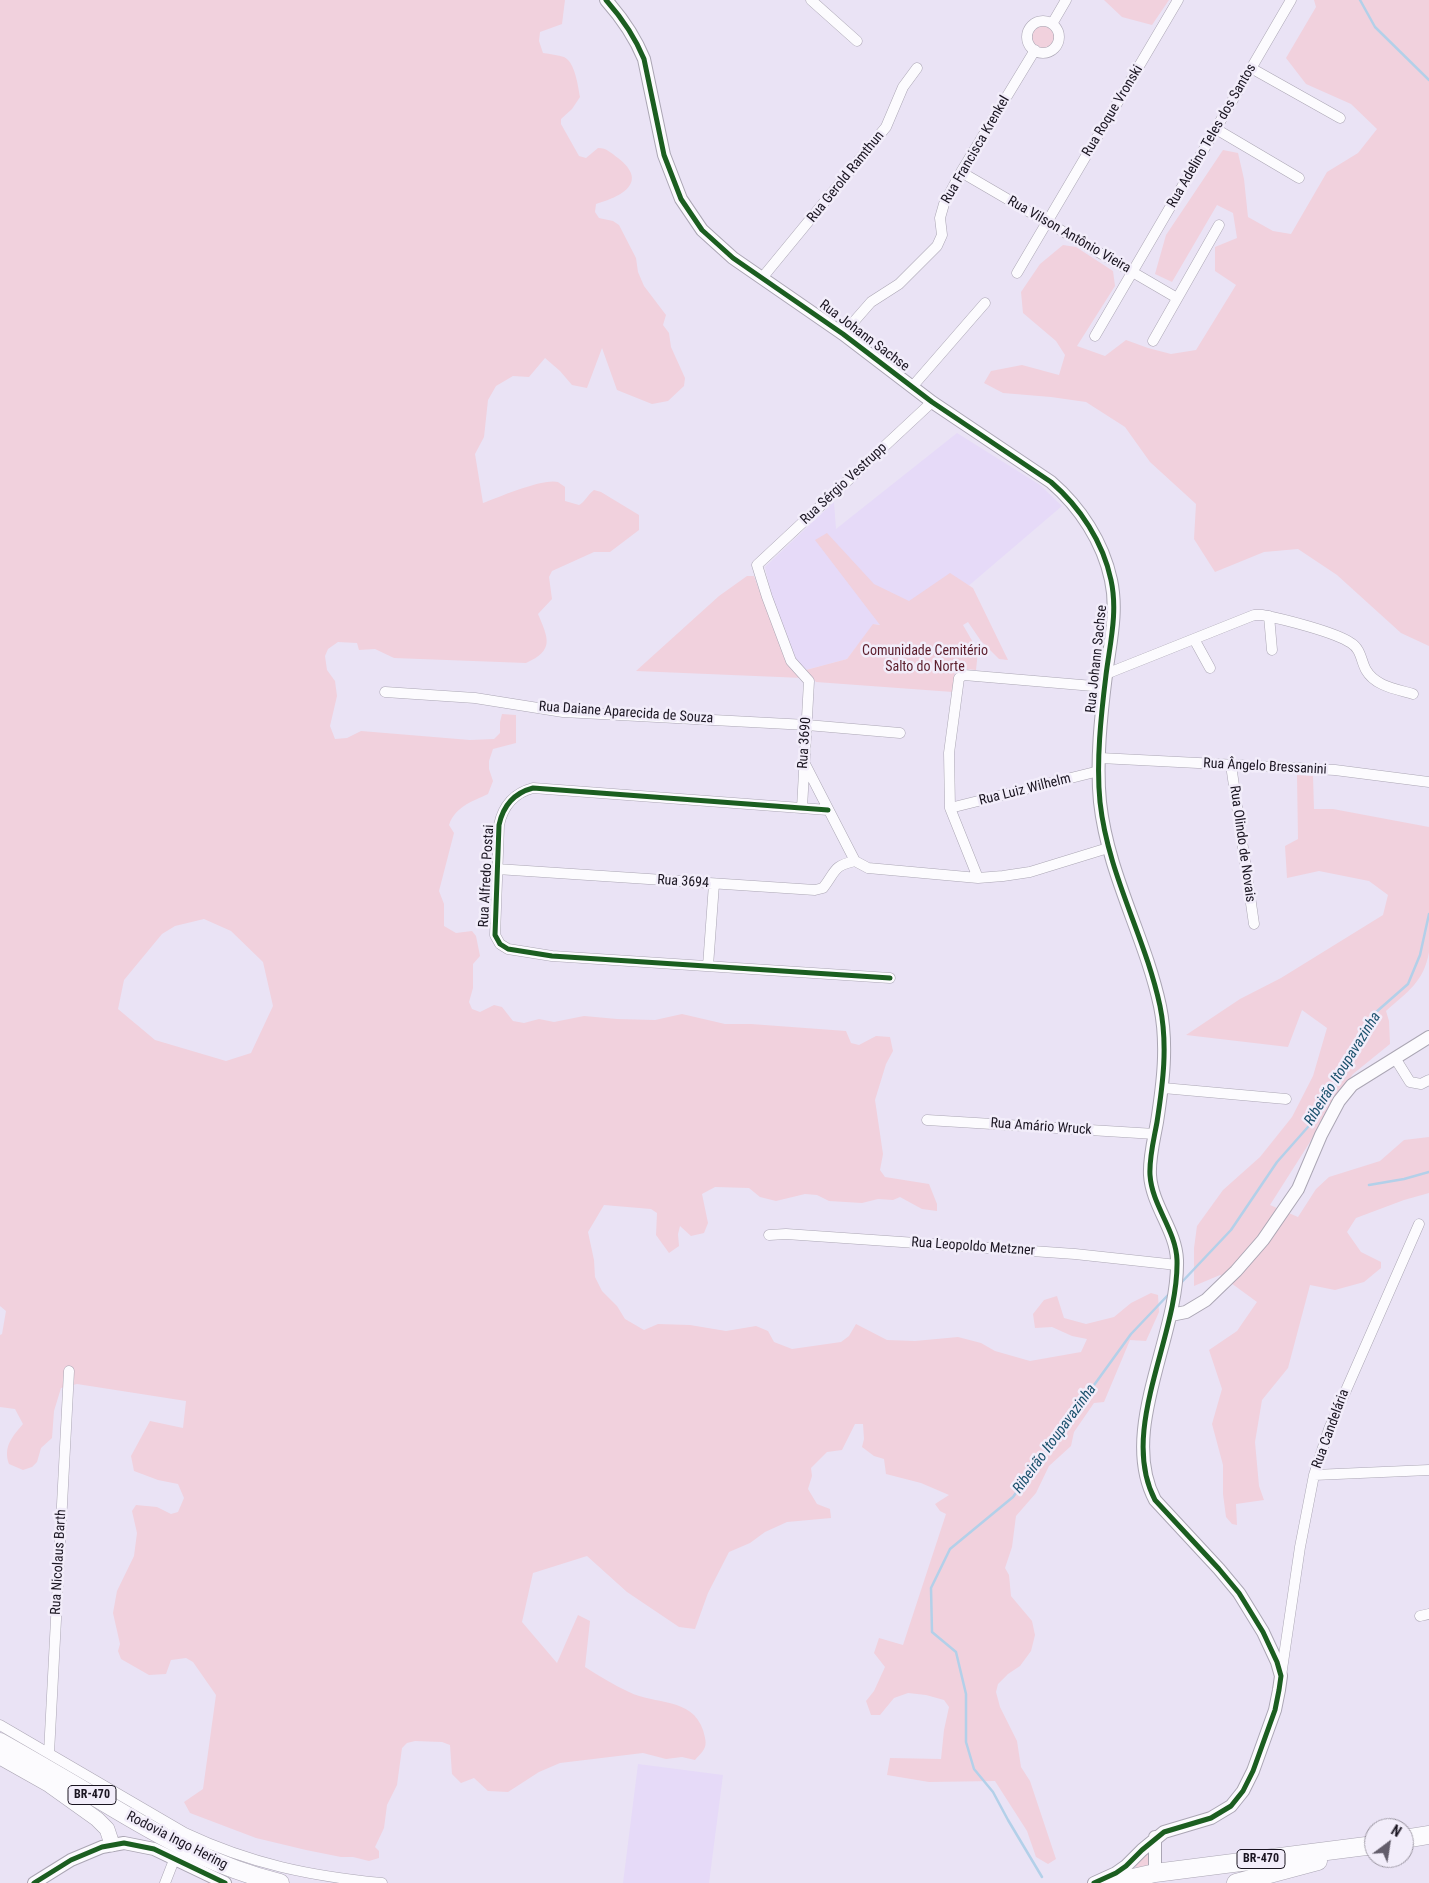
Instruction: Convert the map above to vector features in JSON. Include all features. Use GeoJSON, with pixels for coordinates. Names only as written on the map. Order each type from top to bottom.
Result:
{"type":"FeatureCollection","features":[{"type":"Feature","properties":{"kind":"highway","name":"Rodovia Ingo Hering"},"geometry":{"type":"LineString","coordinates":[[0,1742],[135,1821],[208,1860],[230,1869],[280,1883]]}},
{"type":"Feature","properties":{"kind":"highway"},"geometry":{"type":"LineString","coordinates":[[1414,1837],[1429,1835]]}},
{"type":"Feature","properties":{"kind":"highway","name":"BR-470"},"geometry":{"type":"LineString","coordinates":[[1110,1883],[1364,1847]]}},
{"type":"Feature","properties":{"kind":"highway","name":"BR-470"},"geometry":{"type":"LineString","coordinates":[[1236,1883],[1364,1848]]}},
{"type":"Feature","properties":{"kind":"main road"},"geometry":{"type":"LineString","coordinates":[[0,1757],[48,1784],[107,1828],[112,1844]]}},
{"type":"Feature","properties":{"kind":"street","name":"Rua Johann Sachse"},"geometry":{"type":"LineString","coordinates":[[606,0],[632,34],[644,59],[664,156],[681,199],[702,230],[733,258],[843,334],[932,402],[1051,482],[1062,491],[1084,519],[1104,554],[1112,583],[1114,610],[1106,674],[1100,764],[1101,812],[1116,879],[1146,959],[1160,1005],[1165,1048],[1162,1088],[1150,1171],[1151,1186],[1155,1199],[1176,1248],[1177,1265],[1171,1316],[1151,1389],[1145,1427],[1144,1462],[1151,1491],[1163,1509],[1219,1569],[1239,1594],[1263,1632],[1281,1676]]}},
{"type":"Feature","properties":{"kind":"street"},"geometry":{"type":"LineString","coordinates":[[811,0],[858,41]]}},
{"type":"Feature","properties":{"kind":"street"},"geometry":{"type":"LineString","coordinates":[[1052,24],[1066,0]]}},
{"type":"Feature","properties":{"kind":"street","name":"Rua Roque Vronski"},"geometry":{"type":"LineString","coordinates":[[1017,273],[1178,0]]}},
{"type":"Feature","properties":{"kind":"street","name":"Rua Adelino Teles dos Santos"},"geometry":{"type":"LineString","coordinates":[[1094,336],[1291,0]]}},
{"type":"Feature","properties":{"kind":"street"},"geometry":{"type":"LineString","coordinates":[[1040,22],[1052,24],[1059,34],[1057,46],[1047,53],[1035,50],[1028,40],[1030,28],[1040,22]]}},
{"type":"Feature","properties":{"kind":"street","name":"Rua Francisca Krenkel"},"geometry":{"type":"LineString","coordinates":[[843,334],[871,302],[899,284],[937,246],[942,236],[940,218],[944,204],[961,172],[1035,50]]}},
{"type":"Feature","properties":{"kind":"street","name":"Rua Gerold Ramthun"},"geometry":{"type":"LineString","coordinates":[[762,278],[886,128],[903,86],[917,68]]}},
{"type":"Feature","properties":{"kind":"street"},"geometry":{"type":"LineString","coordinates":[[1251,68],[1340,118]]}},
{"type":"Feature","properties":{"kind":"street"},"geometry":{"type":"LineString","coordinates":[[1216,129],[1299,178]]}},
{"type":"Feature","properties":{"kind":"street","name":"Rua Vilson Antônio Vieira"},"geometry":{"type":"LineString","coordinates":[[961,172],[1178,298]]}},
{"type":"Feature","properties":{"kind":"street"},"geometry":{"type":"LineString","coordinates":[[1153,341],[1219,225]]}},
{"type":"Feature","properties":{"kind":"street"},"geometry":{"type":"LineString","coordinates":[[912,387],[984,303]]}},
{"type":"Feature","properties":{"kind":"street","name":"Rua Sérgio Vestrupp"},"geometry":{"type":"LineString","coordinates":[[808,678],[791,661],[757,565],[932,402]]}},
{"type":"Feature","properties":{"kind":"street"},"geometry":{"type":"LineString","coordinates":[[1106,674],[1254,615],[1269,616],[1350,642],[1357,647],[1366,670],[1372,678],[1385,686],[1413,694]]}},
{"type":"Feature","properties":{"kind":"street"},"geometry":{"type":"LineString","coordinates":[[1269,616],[1272,650]]}},
{"type":"Feature","properties":{"kind":"street"},"geometry":{"type":"LineString","coordinates":[[1194,639],[1210,668]]}},
{"type":"Feature","properties":{"kind":"street"},"geometry":{"type":"LineString","coordinates":[[978,878],[950,808],[949,753],[959,678],[961,676],[1105,687]]}},
{"type":"Feature","properties":{"kind":"street","name":"Rua 3690"},"geometry":{"type":"LineString","coordinates":[[802,808],[808,678]]}},
{"type":"Feature","properties":{"kind":"street","name":"Rua Daiane Aparecida de Souza"},"geometry":{"type":"LineString","coordinates":[[385,692],[475,698],[563,712],[807,725],[900,733]]}},
{"type":"Feature","properties":{"kind":"street"},"geometry":{"type":"LineString","coordinates":[[804,763],[855,861],[868,868],[978,878],[1003,876],[1030,872],[1108,848]]}},
{"type":"Feature","properties":{"kind":"street","name":"Rua Ângelo Bressanini"},"geometry":{"type":"LineString","coordinates":[[1100,764],[1231,765],[1335,770],[1429,782]]}},
{"type":"Feature","properties":{"kind":"street","name":"Rua Luiz Wilhelm"},"geometry":{"type":"LineString","coordinates":[[950,808],[1100,764]]}},
{"type":"Feature","properties":{"kind":"street","name":"Rua Olindo de Novais"},"geometry":{"type":"LineString","coordinates":[[1231,765],[1254,924]]}},
{"type":"Feature","properties":{"kind":"street","name":"Rua Alfredo Postai"},"geometry":{"type":"LineString","coordinates":[[828,810],[533,788],[523,791],[506,806],[501,815],[499,825],[495,935],[500,944],[508,950],[552,956],[890,978]]}},
{"type":"Feature","properties":{"kind":"street","name":"Rua 3694"},"geometry":{"type":"LineString","coordinates":[[497,869],[815,890],[823,888],[833,872],[842,864],[855,861]]}},
{"type":"Feature","properties":{"kind":"street"},"geometry":{"type":"LineString","coordinates":[[708,966],[714,884]]}},
{"type":"Feature","properties":{"kind":"street"},"geometry":{"type":"LineString","coordinates":[[1171,1316],[1186,1312],[1206,1300],[1236,1271],[1262,1240],[1298,1189],[1321,1135],[1339,1101],[1352,1085],[1429,1037]]}},
{"type":"Feature","properties":{"kind":"street"},"geometry":{"type":"LineString","coordinates":[[1395,1058],[1410,1082],[1421,1084],[1429,1080]]}},
{"type":"Feature","properties":{"kind":"street"},"geometry":{"type":"LineString","coordinates":[[1162,1088],[1286,1099]]}},
{"type":"Feature","properties":{"kind":"street","name":"Rua Amário Wruck"},"geometry":{"type":"LineString","coordinates":[[927,1120],[1155,1134]]}},
{"type":"Feature","properties":{"kind":"street","name":"Rua Candelária"},"geometry":{"type":"LineString","coordinates":[[1281,1676],[1300,1548],[1314,1475],[1329,1429],[1419,1224]]}},
{"type":"Feature","properties":{"kind":"street","name":"Rua Leopoldo Metzner"},"geometry":{"type":"LineString","coordinates":[[769,1235],[794,1235],[1075,1254],[1177,1265]]}},
{"type":"Feature","properties":{"kind":"street","name":"Rua Nicolaus Barth"},"geometry":{"type":"LineString","coordinates":[[49,1753],[69,1371]]}},
{"type":"Feature","properties":{"kind":"street"},"geometry":{"type":"LineString","coordinates":[[1314,1475],[1429,1470]]}},
{"type":"Feature","properties":{"kind":"street"},"geometry":{"type":"LineString","coordinates":[[1094,1883],[1126,1866],[1155,1837],[1175,1827],[1211,1818],[1231,1806],[1238,1799],[1253,1771],[1262,1748],[1274,1710],[1281,1676]]}},
{"type":"Feature","properties":{"kind":"street","name":"Rodovia Ingo Hering"},"geometry":{"type":"LineString","coordinates":[[0,1725],[185,1833],[217,1848],[289,1870],[338,1879],[382,1883]]}},
{"type":"Feature","properties":{"kind":"street"},"geometry":{"type":"LineString","coordinates":[[1155,1837],[1155,1878]]}},
{"type":"Feature","properties":{"kind":"street"},"geometry":{"type":"LineString","coordinates":[[34,1883],[71,1860],[112,1844],[136,1844],[154,1849],[224,1883]]}},
{"type":"Feature","properties":{"kind":"street"},"geometry":{"type":"LineString","coordinates":[[165,1883],[174,1860]]}},
{"type":"Feature","properties":{"kind":"shaded area"},"geometry":{"type":"Polygon","coordinates":[[[957,433],[1040,485],[1062,506],[918,629],[874,624],[847,659],[806,670],[794,659],[772,597],[765,567],[834,502],[836,529],[957,433]]]}},
{"type":"Feature","properties":{"kind":"shaded area"},"geometry":{"type":"Polygon","coordinates":[[[638,1764],[723,1775],[709,1883],[623,1883],[638,1764]]]}},
{"type":"Feature","properties":{"kind":"green space"},"geometry":{"type":"Polygon","coordinates":[[[0,0],[565,0],[562,24],[540,32],[539,41],[543,53],[557,55],[568,60],[575,75],[580,97],[572,109],[561,119],[561,124],[579,156],[586,158],[598,148],[604,149],[618,158],[627,167],[631,175],[631,182],[628,188],[614,197],[596,204],[595,212],[599,218],[613,221],[619,225],[636,258],[638,272],[644,286],[666,315],[663,325],[669,333],[671,347],[685,378],[684,386],[668,401],[652,404],[617,390],[602,348],[587,388],[572,385],[545,358],[529,377],[513,376],[496,386],[488,400],[484,437],[475,454],[483,503],[532,485],[558,482],[565,487],[565,501],[579,505],[594,490],[601,492],[639,515],[639,530],[610,552],[594,552],[552,571],[549,577],[552,599],[538,614],[547,643],[542,653],[526,663],[394,658],[375,649],[359,650],[357,643],[338,642],[328,649],[325,656],[327,670],[335,681],[337,696],[330,726],[335,739],[347,738],[361,731],[470,740],[494,739],[500,733],[502,714],[516,715],[516,743],[493,749],[489,761],[489,769],[493,781],[488,794],[459,809],[449,825],[454,833],[439,891],[444,904],[444,926],[456,933],[472,931],[476,936],[480,956],[473,964],[473,988],[469,1002],[472,1009],[480,1012],[494,1005],[502,1007],[513,1021],[524,1023],[539,1019],[554,1022],[584,1016],[655,1020],[682,1014],[725,1024],[751,1024],[846,1031],[851,1043],[859,1045],[876,1036],[890,1037],[893,1051],[886,1064],[875,1100],[883,1154],[880,1170],[885,1177],[929,1184],[937,1204],[937,1211],[922,1209],[900,1197],[893,1200],[878,1199],[862,1203],[829,1201],[817,1195],[805,1194],[776,1201],[760,1197],[749,1188],[715,1187],[702,1194],[708,1223],[704,1233],[691,1236],[680,1226],[678,1234],[679,1246],[669,1253],[656,1235],[657,1213],[651,1209],[604,1205],[588,1232],[594,1260],[595,1277],[602,1291],[617,1306],[625,1319],[644,1330],[658,1324],[690,1325],[726,1331],[756,1326],[768,1331],[774,1342],[792,1349],[841,1342],[849,1336],[856,1324],[887,1340],[915,1341],[958,1337],[981,1343],[995,1351],[1030,1361],[1081,1352],[1087,1339],[1072,1336],[1052,1327],[1035,1328],[1033,1314],[1044,1300],[1057,1296],[1064,1318],[1086,1324],[1114,1317],[1131,1303],[1151,1293],[1158,1295],[1159,1312],[1146,1341],[1130,1340],[1104,1402],[1094,1403],[1074,1432],[1071,1446],[1049,1466],[1036,1493],[1016,1516],[1012,1547],[1005,1568],[1009,1575],[1011,1596],[1032,1621],[1035,1635],[1031,1651],[1020,1666],[998,1684],[996,1692],[1000,1707],[1017,1741],[1021,1767],[1030,1781],[1056,1859],[1048,1864],[1036,1857],[1027,1831],[995,1781],[929,1782],[887,1775],[890,1758],[941,1759],[949,1707],[944,1700],[908,1693],[894,1698],[880,1715],[871,1715],[866,1701],[874,1691],[885,1667],[874,1653],[879,1638],[903,1645],[946,1514],[940,1511],[935,1504],[949,1495],[921,1483],[886,1474],[884,1459],[874,1456],[862,1447],[864,1439],[863,1424],[855,1424],[842,1450],[827,1452],[811,1468],[812,1476],[808,1489],[817,1504],[830,1509],[831,1518],[787,1522],[765,1532],[750,1543],[729,1552],[708,1593],[695,1629],[679,1627],[627,1592],[587,1556],[533,1573],[522,1622],[557,1663],[578,1615],[590,1621],[585,1667],[629,1692],[682,1707],[690,1712],[698,1719],[706,1744],[704,1750],[695,1760],[682,1757],[666,1759],[643,1753],[560,1763],[539,1772],[508,1792],[488,1791],[474,1778],[461,1783],[452,1774],[450,1745],[442,1742],[415,1741],[407,1743],[402,1748],[397,1785],[387,1805],[384,1828],[375,1847],[379,1851],[379,1858],[369,1861],[306,1850],[256,1838],[190,1813],[184,1802],[203,1789],[216,1695],[193,1662],[186,1658],[171,1660],[166,1674],[149,1675],[121,1659],[118,1651],[120,1644],[113,1613],[117,1591],[134,1556],[137,1533],[132,1511],[136,1505],[157,1507],[171,1514],[178,1512],[184,1498],[178,1484],[158,1480],[134,1471],[131,1456],[150,1421],[183,1428],[186,1401],[77,1384],[61,1388],[54,1411],[52,1438],[41,1448],[37,1462],[32,1467],[23,1470],[9,1464],[7,1458],[8,1447],[12,1438],[23,1424],[15,1409],[0,1407],[0,1335],[2,1334],[6,1311],[0,1306],[0,0]],[[204,919],[175,926],[162,934],[124,980],[118,1009],[155,1040],[226,1061],[251,1053],[273,1006],[263,962],[231,931],[204,919]]]}},
{"type":"Feature","properties":{"kind":"green space"},"geometry":{"type":"Polygon","coordinates":[[[1104,0],[1169,0],[1152,25],[1122,17],[1104,0]]]}},
{"type":"Feature","properties":{"kind":"green space"},"geometry":{"type":"Polygon","coordinates":[[[1314,0],[1429,0],[1429,646],[1401,633],[1337,575],[1298,549],[1264,552],[1215,572],[1194,539],[1196,504],[1150,462],[1125,427],[1086,402],[1003,393],[984,383],[991,371],[1022,365],[1059,375],[1065,355],[1056,341],[1023,313],[1021,292],[1040,264],[1063,245],[1076,247],[1113,271],[1115,286],[1077,346],[1105,356],[1126,340],[1171,354],[1196,350],[1236,285],[1215,271],[1215,247],[1237,238],[1233,213],[1217,205],[1172,282],[1155,274],[1166,235],[1223,150],[1238,153],[1244,179],[1248,217],[1273,231],[1291,234],[1327,172],[1358,153],[1377,129],[1351,104],[1306,84],[1286,58],[1316,7],[1314,0]]]}},
{"type":"Feature","properties":{"kind":"green space"},"geometry":{"type":"Polygon","coordinates":[[[1043,25],[1052,28],[1055,37],[1052,46],[1043,49],[1034,46],[1031,37],[1034,28],[1043,25]]]}},
{"type":"Feature","properties":{"kind":"green space","name":"Comunidade Cemitério Salto do Norte"},"geometry":{"type":"Polygon","coordinates":[[[827,533],[874,584],[909,601],[950,573],[973,588],[1008,660],[999,659],[981,641],[968,622],[963,625],[978,651],[976,670],[955,668],[953,692],[816,682],[806,670],[847,659],[873,624],[880,625],[815,540],[827,533]]]}},
{"type":"Feature","properties":{"kind":"green space"},"geometry":{"type":"Polygon","coordinates":[[[747,576],[754,576],[779,643],[789,664],[803,678],[636,671],[719,596],[747,576]]]}},
{"type":"Feature","properties":{"kind":"green space"},"geometry":{"type":"Polygon","coordinates":[[[1297,775],[1313,776],[1314,809],[1333,809],[1429,827],[1429,952],[1427,962],[1414,986],[1386,1011],[1389,1021],[1390,1044],[1353,1074],[1325,1114],[1310,1142],[1270,1205],[1298,1217],[1316,1189],[1329,1177],[1380,1161],[1404,1140],[1429,1137],[1429,1193],[1356,1218],[1347,1232],[1361,1252],[1381,1262],[1381,1268],[1364,1282],[1335,1290],[1310,1285],[1288,1368],[1262,1400],[1255,1442],[1259,1486],[1264,1500],[1236,1504],[1237,1525],[1232,1524],[1226,1517],[1223,1494],[1223,1465],[1212,1424],[1222,1389],[1209,1350],[1237,1331],[1257,1302],[1220,1275],[1194,1286],[1194,1248],[1197,1226],[1223,1190],[1260,1157],[1292,1117],[1313,1076],[1327,1028],[1302,1010],[1288,1047],[1186,1035],[1240,999],[1281,978],[1383,915],[1388,895],[1369,881],[1319,871],[1287,878],[1285,846],[1298,839],[1297,775]]]}},
{"type":"Feature","properties":{"kind":"green space"},"geometry":{"type":"Polygon","coordinates":[[[1150,1851],[1149,1868],[1134,1870],[1137,1864],[1150,1851]]]}},
{"type":"Feature","properties":{"kind":"waterway","name":"Ribeirão Itoupavazinha"},"geometry":{"type":"LineString","coordinates":[[1360,0],[1375,27],[1429,80]]}},
{"type":"Feature","properties":{"kind":"waterway","name":"Ribeirão Itoupavazinha"},"geometry":{"type":"LineString","coordinates":[[1180,1284],[1231,1230],[1277,1162],[1315,1119],[1375,1013],[1408,984],[1420,955],[1429,914]]}},
{"type":"Feature","properties":{"kind":"waterway"},"geometry":{"type":"LineString","coordinates":[[1369,1185],[1404,1179],[1429,1172]]}},
{"type":"Feature","properties":{"kind":"waterway","name":"Ribeirão Itoupavazinha"},"geometry":{"type":"LineString","coordinates":[[1042,1877],[993,1792],[974,1769],[966,1742],[966,1694],[956,1652],[932,1632],[931,1588],[950,1549],[1013,1497],[1131,1334],[1169,1294]]}},
{"type":"Feature","properties":{"kind":"cycle path"},"geometry":{"type":"LineString","coordinates":[[606,0],[628,28],[644,59],[664,155],[681,199],[702,230],[733,258],[843,334],[932,402],[1051,482],[1062,492],[1089,526],[1102,552],[1111,580],[1114,616],[1104,690],[1100,739],[1100,802],[1104,829],[1111,855],[1160,1006],[1164,1035],[1164,1064],[1151,1155],[1150,1175],[1155,1197],[1173,1238],[1177,1260],[1175,1289],[1169,1320],[1146,1413],[1143,1444],[1145,1473],[1155,1500],[1239,1593],[1263,1632],[1277,1662],[1281,1676],[1275,1710],[1253,1771],[1243,1791],[1231,1806],[1211,1818],[1164,1832],[1126,1866],[1094,1883]]}},
{"type":"Feature","properties":{"kind":"cycle path"},"geometry":{"type":"LineString","coordinates":[[828,810],[533,788],[526,790],[510,801],[503,812],[499,825],[495,935],[500,944],[508,949],[552,956],[890,978]]}},
{"type":"Feature","properties":{"kind":"cycle path"},"geometry":{"type":"LineString","coordinates":[[34,1883],[71,1860],[102,1847],[124,1843],[154,1849],[225,1883]]}}]}
